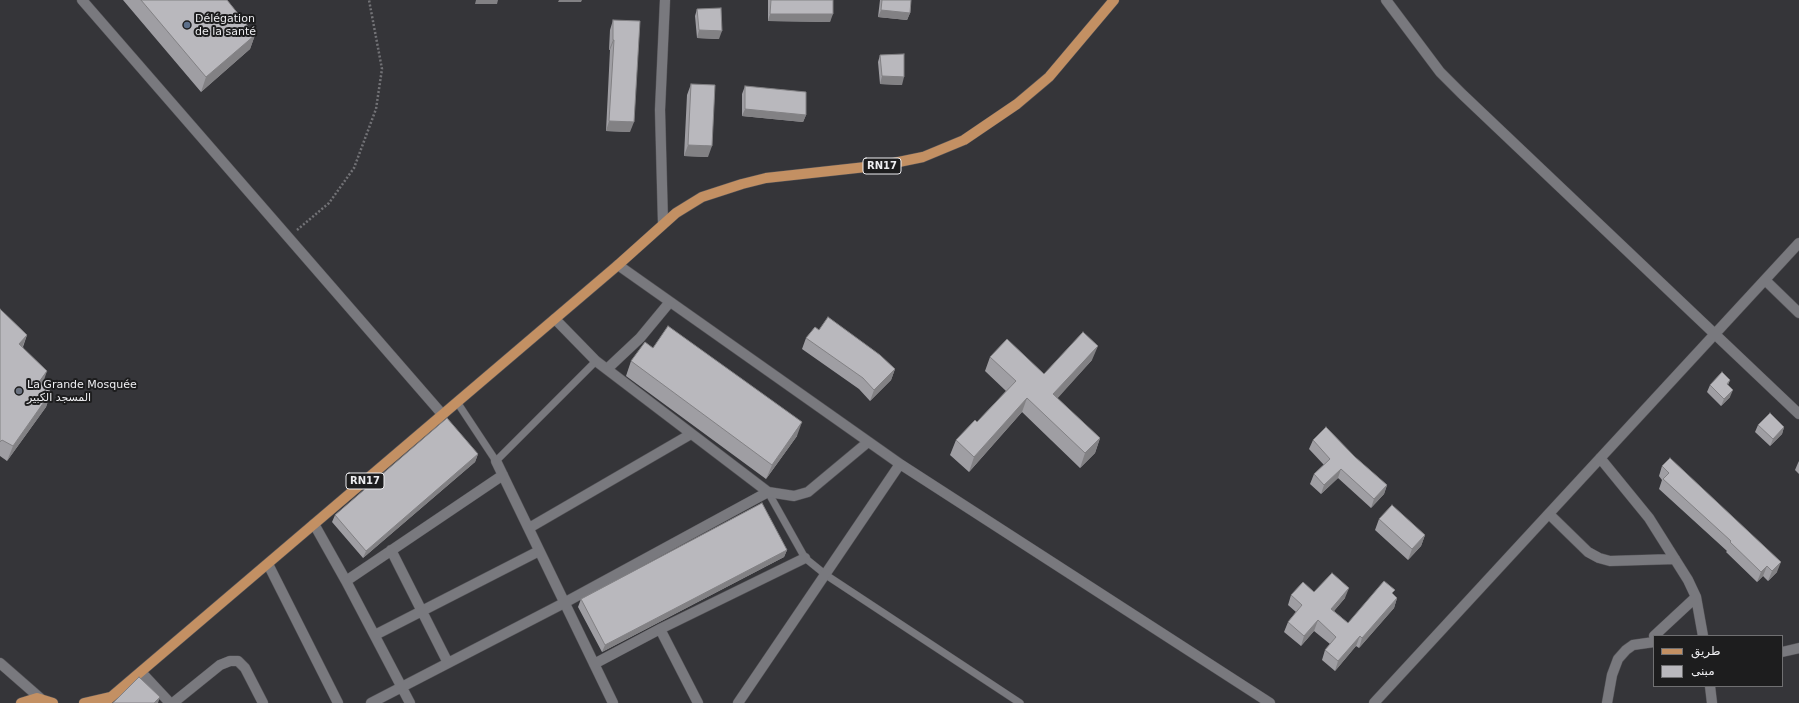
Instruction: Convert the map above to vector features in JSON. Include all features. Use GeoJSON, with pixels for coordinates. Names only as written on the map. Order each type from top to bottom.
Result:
{"type":"FeatureCollection","features":[{"type":"Feature","properties":{"kind":"main road","name":"RN17"},"geometry":{"type":"LineString","coordinates":[[84,703],[108,700],[618,265],[663,223],[702,197],[742,184],[766,178],[884,165],[923,156],[964,140],[1017,104],[1049,77],[1114,0]]}},
{"type":"Feature","properties":{"kind":"main road"},"geometry":{"type":"LineString","coordinates":[[22,703],[30,699],[40,698],[53,703]]}},
{"type":"Feature","properties":{"kind":"street"},"geometry":{"type":"LineString","coordinates":[[82,0],[442,414]]}},
{"type":"Feature","properties":{"kind":"street"},"geometry":{"type":"LineString","coordinates":[[663,223],[660,110],[665,0]]}},
{"type":"Feature","properties":{"kind":"street"},"geometry":{"type":"LineString","coordinates":[[1386,0],[1440,72],[1799,414]]}},
{"type":"Feature","properties":{"kind":"street"},"geometry":{"type":"LineString","coordinates":[[1374,703],[1799,243]]}},
{"type":"Feature","properties":{"kind":"street"},"geometry":{"type":"LineString","coordinates":[[618,265],[900,464],[1270,703]]}},
{"type":"Feature","properties":{"kind":"street"},"geometry":{"type":"LineString","coordinates":[[1765,280],[1799,313]]}},
{"type":"Feature","properties":{"kind":"street"},"geometry":{"type":"LineString","coordinates":[[607,369],[640,338],[670,302]]}},
{"type":"Feature","properties":{"kind":"street"},"geometry":{"type":"LineString","coordinates":[[555,319],[596,361],[768,492],[794,496],[808,492],[868,442]]}},
{"type":"Feature","properties":{"kind":"street"},"geometry":{"type":"LineString","coordinates":[[529,528],[691,434]]}},
{"type":"Feature","properties":{"kind":"street"},"geometry":{"type":"LineString","coordinates":[[1600,458],[1649,518],[1675,559],[1696,597],[1703,635]]}},
{"type":"Feature","properties":{"kind":"street"},"geometry":{"type":"LineString","coordinates":[[496,460],[612,703]]}},
{"type":"Feature","properties":{"kind":"street"},"geometry":{"type":"LineString","coordinates":[[738,703],[900,464]]}},
{"type":"Feature","properties":{"kind":"street"},"geometry":{"type":"LineString","coordinates":[[346,581],[503,475]]}},
{"type":"Feature","properties":{"kind":"street"},"geometry":{"type":"LineString","coordinates":[[371,703],[564,603],[768,492]]}},
{"type":"Feature","properties":{"kind":"street"},"geometry":{"type":"LineString","coordinates":[[1549,514],[1588,552],[1599,558],[1610,561],[1675,559]]}},
{"type":"Feature","properties":{"kind":"street"},"geometry":{"type":"LineString","coordinates":[[314,524],[375,635],[410,703]]}},
{"type":"Feature","properties":{"kind":"street"},"geometry":{"type":"LineString","coordinates":[[391,550],[448,663]]}},
{"type":"Feature","properties":{"kind":"street"},"geometry":{"type":"LineString","coordinates":[[375,635],[539,551]]}},
{"type":"Feature","properties":{"kind":"street"},"geometry":{"type":"LineString","coordinates":[[594,664],[660,629],[805,558]]}},
{"type":"Feature","properties":{"kind":"street"},"geometry":{"type":"LineString","coordinates":[[268,564],[338,703]]}},
{"type":"Feature","properties":{"kind":"street"},"geometry":{"type":"LineString","coordinates":[[1657,635],[1696,597]]}},
{"type":"Feature","properties":{"kind":"street"},"geometry":{"type":"LineString","coordinates":[[660,629],[698,703]]}},
{"type":"Feature","properties":{"kind":"street"},"geometry":{"type":"LineString","coordinates":[[1607,703],[1612,675],[1618,660],[1626,650],[1633,645],[1653,639]]}},
{"type":"Feature","properties":{"kind":"street"},"geometry":{"type":"LineString","coordinates":[[1783,652],[1799,648]]}},
{"type":"Feature","properties":{"kind":"street"},"geometry":{"type":"LineString","coordinates":[[174,703],[220,665],[230,661],[238,661],[245,668],[263,703]]}},
{"type":"Feature","properties":{"kind":"street"},"geometry":{"type":"LineString","coordinates":[[0,664],[40,698]]}},
{"type":"Feature","properties":{"kind":"street"},"geometry":{"type":"LineString","coordinates":[[141,672],[170,703]]}},
{"type":"Feature","properties":{"kind":"street"},"geometry":{"type":"LineString","coordinates":[[1710,687],[1712,703]]}},
{"type":"Feature","properties":{"kind":"lane"},"geometry":{"type":"LineString","coordinates":[[457,402],[496,460],[596,361]]}},
{"type":"Feature","properties":{"kind":"lane"},"geometry":{"type":"LineString","coordinates":[[768,492],[805,558],[826,575],[1020,703]]}},
{"type":"Feature","properties":{"kind":"path"},"geometry":{"type":"LineString","coordinates":[[288,237],[329,203],[354,168],[376,109],[382,69],[369,0]]}},
{"type":"Feature","properties":{"kind":"building","name":"Délégation de la santé"},"geometry":{"type":"Polygon","coordinates":[[[141,0],[227,0],[255,35],[206,77],[141,0]]]}},
{"type":"Feature","properties":{"kind":"building"},"geometry":{"type":"Polygon","coordinates":[[[771,0],[833,0],[833,14],[770,14],[771,0]]]}},
{"type":"Feature","properties":{"kind":"building"},"geometry":{"type":"Polygon","coordinates":[[[882,0],[911,0],[910,13],[881,10],[882,0]]]}},
{"type":"Feature","properties":{"kind":"building"},"geometry":{"type":"Polygon","coordinates":[[[721,8],[722,31],[699,30],[697,9],[721,8]]]}},
{"type":"Feature","properties":{"kind":"building"},"geometry":{"type":"Polygon","coordinates":[[[613,20],[640,21],[634,122],[609,121],[614,40],[613,20]]]}},
{"type":"Feature","properties":{"kind":"building"},"geometry":{"type":"Polygon","coordinates":[[[904,54],[904,77],[882,76],[880,55],[904,54]]]}},
{"type":"Feature","properties":{"kind":"building"},"geometry":{"type":"Polygon","coordinates":[[[691,84],[715,85],[712,146],[688,145],[691,84]]]}},
{"type":"Feature","properties":{"kind":"building"},"geometry":{"type":"Polygon","coordinates":[[[745,86],[806,92],[806,115],[745,109],[745,86]]]}},
{"type":"Feature","properties":{"kind":"building","name":"La Grande Mosquée المسجد الكبير"},"geometry":{"type":"Polygon","coordinates":[[[0,309],[27,335],[19,344],[47,371],[39,382],[51,392],[13,446],[2,440],[0,442],[0,309]]]}},
{"type":"Feature","properties":{"kind":"building"},"geometry":{"type":"Polygon","coordinates":[[[828,317],[880,355],[895,369],[874,390],[863,378],[806,338],[815,327],[819,330],[828,317]]]}},
{"type":"Feature","properties":{"kind":"building"},"geometry":{"type":"Polygon","coordinates":[[[668,326],[802,422],[772,465],[631,361],[645,342],[653,348],[668,326]]]}},
{"type":"Feature","properties":{"kind":"building"},"geometry":{"type":"Polygon","coordinates":[[[1083,332],[1098,346],[1053,394],[1100,438],[1085,453],[1027,398],[974,457],[956,440],[975,420],[977,422],[1016,381],[990,357],[1007,339],[1044,374],[1083,332]]]}},
{"type":"Feature","properties":{"kind":"building"},"geometry":{"type":"Polygon","coordinates":[[[1722,372],[1730,380],[1727,384],[1733,390],[1724,399],[1710,385],[1722,372]]]}},
{"type":"Feature","properties":{"kind":"building"},"geometry":{"type":"Polygon","coordinates":[[[1770,413],[1784,427],[1773,439],[1758,425],[1770,413]]]}},
{"type":"Feature","properties":{"kind":"building"},"geometry":{"type":"Polygon","coordinates":[[[447,418],[478,454],[366,551],[335,515],[447,418]]]}},
{"type":"Feature","properties":{"kind":"building"},"geometry":{"type":"Polygon","coordinates":[[[1326,427],[1355,457],[1387,485],[1374,499],[1341,469],[1324,485],[1314,474],[1330,459],[1313,440],[1326,427]]]}},
{"type":"Feature","properties":{"kind":"building"},"geometry":{"type":"Polygon","coordinates":[[[1670,458],[1781,562],[1772,571],[1767,566],[1761,572],[1730,542],[1731,541],[1663,479],[1669,473],[1662,466],[1670,458]]]}},
{"type":"Feature","properties":{"kind":"building"},"geometry":{"type":"Polygon","coordinates":[[[762,503],[787,550],[605,645],[581,599],[762,503]]]}},
{"type":"Feature","properties":{"kind":"building"},"geometry":{"type":"Polygon","coordinates":[[[1392,505],[1425,535],[1412,549],[1379,519],[1392,505]]]}},
{"type":"Feature","properties":{"kind":"building"},"geometry":{"type":"Polygon","coordinates":[[[1332,573],[1349,588],[1331,609],[1348,623],[1384,581],[1395,590],[1392,593],[1397,598],[1362,638],[1360,636],[1338,661],[1325,650],[1336,637],[1318,620],[1304,636],[1288,622],[1302,605],[1291,595],[1303,582],[1314,592],[1332,573]]]}},
{"type":"Feature","properties":{"kind":"building"},"geometry":{"type":"Polygon","coordinates":[[[139,677],[160,697],[154,703],[113,703],[139,677]]]}},
{"type":"Feature","properties":{"kind":"place","name":"Délégation de la santé"},"geometry":{"type":"Point","coordinates":[187,25]}},
{"type":"Feature","properties":{"kind":"place","name":"La Grande Mosquée المسجد الكبير"},"geometry":{"type":"Point","coordinates":[19,391]}}]}
